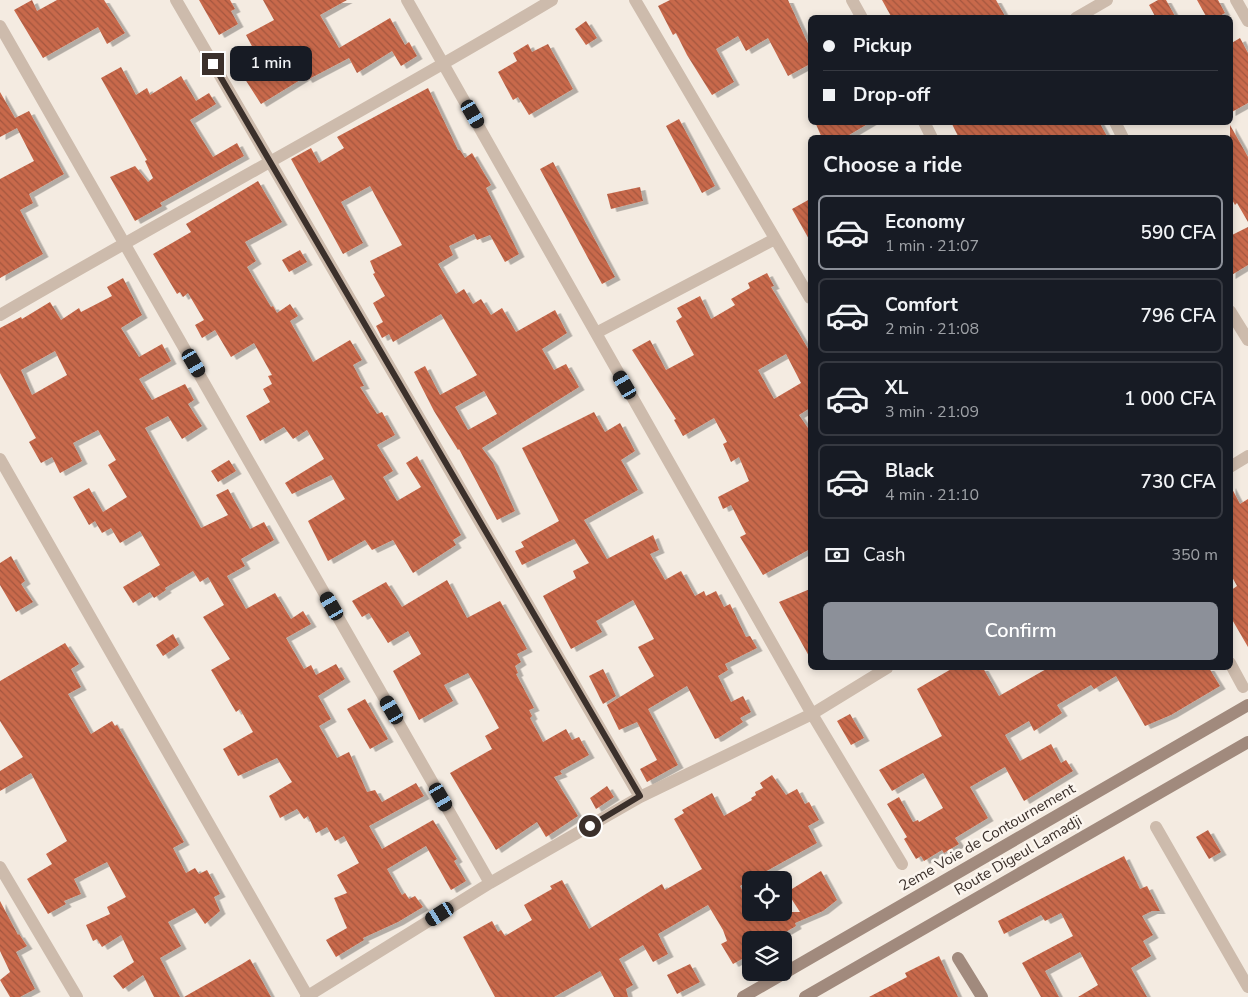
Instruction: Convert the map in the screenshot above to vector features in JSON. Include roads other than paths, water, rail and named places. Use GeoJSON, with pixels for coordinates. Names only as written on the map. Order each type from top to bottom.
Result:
{"type":"FeatureCollection","features":[{"type":"Feature","properties":{"kind":"main road","name":"2eme Voie de Contournement"},"geometry":{"type":"LineString","coordinates":[[743,997],[1248,705]]}},
{"type":"Feature","properties":{"kind":"main road","name":"Route Digeul Lamadji"},"geometry":{"type":"LineString","coordinates":[[805,997],[1248,742]]}},
{"type":"Feature","properties":{"kind":"main road"},"geometry":{"type":"LineString","coordinates":[[958,958],[982,997]]}},
{"type":"Feature","properties":{"kind":"street"},"geometry":{"type":"LineString","coordinates":[[176,0],[640,796]]}},
{"type":"Feature","properties":{"kind":"street"},"geometry":{"type":"LineString","coordinates":[[407,0],[812,714],[902,864]]}},
{"type":"Feature","properties":{"kind":"street"},"geometry":{"type":"LineString","coordinates":[[0,315],[269,160],[444,64],[552,0]]}},
{"type":"Feature","properties":{"kind":"street"},"geometry":{"type":"LineString","coordinates":[[635,0],[808,295]]}},
{"type":"Feature","properties":{"kind":"street"},"geometry":{"type":"LineString","coordinates":[[852,0],[860,15]]}},
{"type":"Feature","properties":{"kind":"street"},"geometry":{"type":"LineString","coordinates":[[1081,15],[1107,0]]}},
{"type":"Feature","properties":{"kind":"street"},"geometry":{"type":"LineString","coordinates":[[1236,0],[1248,21]]}},
{"type":"Feature","properties":{"kind":"street"},"geometry":{"type":"LineString","coordinates":[[0,26],[490,884]]}},
{"type":"Feature","properties":{"kind":"street"},"geometry":{"type":"LineString","coordinates":[[596,333],[775,239]]}},
{"type":"Feature","properties":{"kind":"street"},"geometry":{"type":"LineString","coordinates":[[1233,316],[1248,340]]}},
{"type":"Feature","properties":{"kind":"street"},"geometry":{"type":"LineString","coordinates":[[1233,465],[1248,456]]}},
{"type":"Feature","properties":{"kind":"street"},"geometry":{"type":"LineString","coordinates":[[0,459],[307,997],[490,884],[640,796],[812,714],[884,670]]}},
{"type":"Feature","properties":{"kind":"street"},"geometry":{"type":"LineString","coordinates":[[1233,669],[1243,687]]}},
{"type":"Feature","properties":{"kind":"street"},"geometry":{"type":"LineString","coordinates":[[1156,826],[1248,987]]}},
{"type":"Feature","properties":{"kind":"street"},"geometry":{"type":"LineString","coordinates":[[0,867],[77,997]]}}]}
